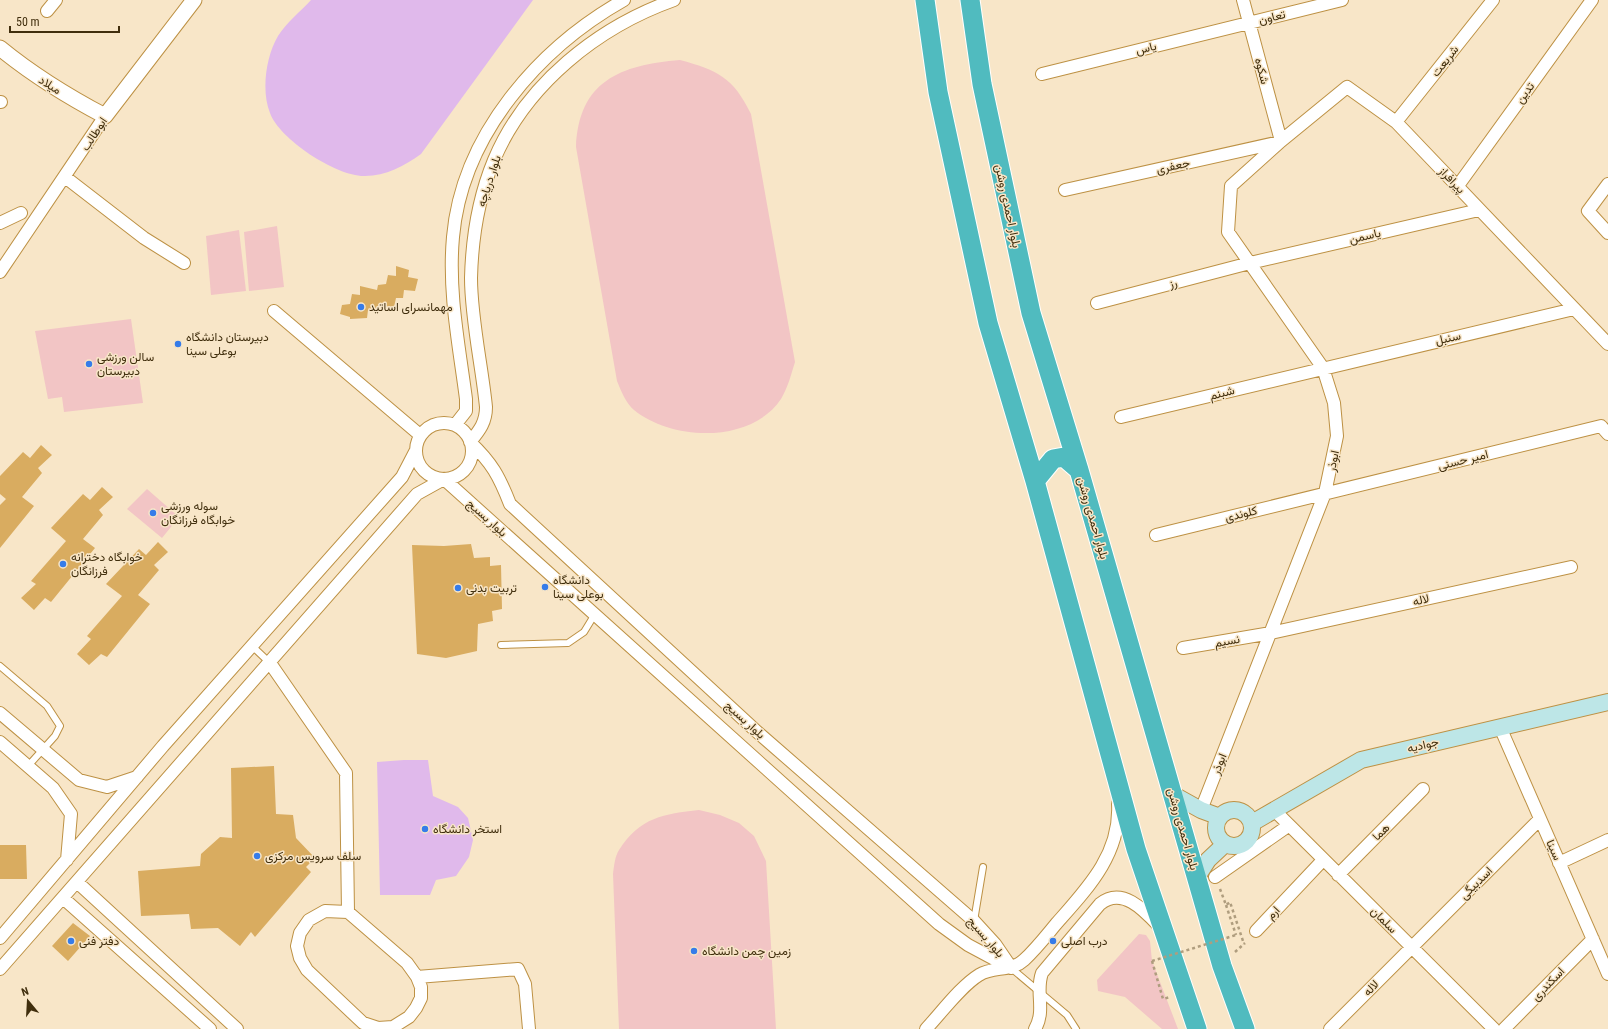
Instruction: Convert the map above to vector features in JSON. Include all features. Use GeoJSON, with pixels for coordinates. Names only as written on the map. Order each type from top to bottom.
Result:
{"type":"FeatureCollection","features":[{"type":"Feature","properties":{"kind":"highway"},"geometry":{"type":"LineString","coordinates":[[925,0],[938,92],[988,323],[1036,481],[1136,849],[1197,1029]]}},
{"type":"Feature","properties":{"kind":"highway","name":"بلوار احمدی روشن"},"geometry":{"type":"LineString","coordinates":[[974,5],[982,84],[1031,313],[1079,470],[1174,795],[1206,877],[1222,966],[1245,1029]]}},
{"type":"Feature","properties":{"kind":"highway"},"geometry":{"type":"LineString","coordinates":[[1036,481],[1053,460],[1064,457],[1079,470]]}},
{"type":"Feature","properties":{"kind":"main road","name":"جوادیه"},"geometry":{"type":"LineString","coordinates":[[1252,823],[1361,760],[1608,702]]}},
{"type":"Feature","properties":{"kind":"main road"},"geometry":{"type":"LineString","coordinates":[[1174,795],[1201,810],[1220,817]]}},
{"type":"Feature","properties":{"kind":"main road"},"geometry":{"type":"LineString","coordinates":[[1234,810],[1242,812],[1248,816],[1252,823],[1252,832],[1249,839],[1242,845],[1233,846],[1225,844],[1216,832],[1220,817],[1226,812],[1234,810]]}},
{"type":"Feature","properties":{"kind":"main road"},"geometry":{"type":"LineString","coordinates":[[1206,877],[1208,860],[1225,844]]}},
{"type":"Feature","properties":{"kind":"street"},"geometry":{"type":"LineString","coordinates":[[47,11],[56,0]]}},
{"type":"Feature","properties":{"kind":"street","name":"ابوطالب"},"geometry":{"type":"LineString","coordinates":[[0,272],[105,116],[194,0]]}},
{"type":"Feature","properties":{"kind":"street","name":"بلوار دریاچه"},"geometry":{"type":"LineString","coordinates":[[455,425],[466,411],[466,399],[454,321],[451,279],[452,243],[460,197],[495,120],[523,83],[546,58],[582,26],[624,0]]}},
{"type":"Feature","properties":{"kind":"street","name":"بلوار دریاچه"},"geometry":{"type":"LineString","coordinates":[[470,442],[480,430],[486,419],[486,407],[472,298],[472,259],[477,221],[494,160],[513,126],[530,102],[573,57],[602,35],[628,19],[674,0]]}},
{"type":"Feature","properties":{"kind":"street","name":"شکوه"},"geometry":{"type":"LineString","coordinates":[[1243,0],[1281,141]]}},
{"type":"Feature","properties":{"kind":"street","name":"تعاون"},"geometry":{"type":"LineString","coordinates":[[1249,23],[1342,0]]}},
{"type":"Feature","properties":{"kind":"street","name":"شریعت"},"geometry":{"type":"LineString","coordinates":[[1396,122],[1493,0]]}},
{"type":"Feature","properties":{"kind":"street","name":"تدین"},"geometry":{"type":"LineString","coordinates":[[1457,187],[1592,0]]}},
{"type":"Feature","properties":{"kind":"street","name":"یاس"},"geometry":{"type":"LineString","coordinates":[[1042,74],[1249,23]]}},
{"type":"Feature","properties":{"kind":"street","name":"میلاد"},"geometry":{"type":"LineString","coordinates":[[0,48],[28,71],[74,100],[105,116]]}},
{"type":"Feature","properties":{"kind":"street","name":"پیرافراز"},"geometry":{"type":"LineString","coordinates":[[1281,141],[1348,87],[1396,122],[1608,344]]}},
{"type":"Feature","properties":{"kind":"street","name":"جعفری"},"geometry":{"type":"LineString","coordinates":[[1065,190],[1281,141]]}},
{"type":"Feature","properties":{"kind":"street","name":"ابوذر"},"geometry":{"type":"LineString","coordinates":[[1201,810],[1272,633],[1325,493],[1337,436],[1334,403],[1323,368],[1228,232],[1231,186],[1281,141]]}},
{"type":"Feature","properties":{"kind":"street"},"geometry":{"type":"LineString","coordinates":[[65,177],[144,238],[184,263]]}},
{"type":"Feature","properties":{"kind":"street"},"geometry":{"type":"LineString","coordinates":[[1608,184],[1588,210],[1608,233]]}},
{"type":"Feature","properties":{"kind":"street","name":"یاسمن"},"geometry":{"type":"LineString","coordinates":[[1250,263],[1479,210]]}},
{"type":"Feature","properties":{"kind":"street"},"geometry":{"type":"LineString","coordinates":[[0,224],[21,213]]}},
{"type":"Feature","properties":{"kind":"street","name":"رز"},"geometry":{"type":"LineString","coordinates":[[1097,303],[1250,263]]}},
{"type":"Feature","properties":{"kind":"street","name":"سنبل"},"geometry":{"type":"LineString","coordinates":[[1323,368],[1574,309]]}},
{"type":"Feature","properties":{"kind":"street"},"geometry":{"type":"LineString","coordinates":[[274,311],[420,435]]}},
{"type":"Feature","properties":{"kind":"street","name":"شبنم"},"geometry":{"type":"LineString","coordinates":[[1121,417],[1323,368]]}},
{"type":"Feature","properties":{"kind":"street"},"geometry":{"type":"LineString","coordinates":[[0,938],[138,776],[402,477],[415,452],[420,435],[427,428],[436,424],[445,423],[455,425],[467,435],[470,442],[470,459],[466,467],[460,474],[452,478],[435,478],[424,471],[417,460],[415,452]]}},
{"type":"Feature","properties":{"kind":"street","name":"امیر حسنی"},"geometry":{"type":"LineString","coordinates":[[1325,493],[1605,430]]}},
{"type":"Feature","properties":{"kind":"street","name":"بلوار بسیج"},"geometry":{"type":"LineString","coordinates":[[470,442],[488,459],[502,483],[510,504],[755,730],[974,921],[995,944],[1011,968]]}},
{"type":"Feature","properties":{"kind":"street"},"geometry":{"type":"LineString","coordinates":[[0,969],[417,494],[444,479]]}},
{"type":"Feature","properties":{"kind":"street","name":"بلوار بسیج"},"geometry":{"type":"LineString","coordinates":[[444,479],[939,924],[968,945],[1011,968]]}},
{"type":"Feature","properties":{"kind":"street","name":"کلوندی"},"geometry":{"type":"LineString","coordinates":[[1156,535],[1325,493]]}},
{"type":"Feature","properties":{"kind":"street","name":"لاله"},"geometry":{"type":"LineString","coordinates":[[1272,633],[1571,566]]}},
{"type":"Feature","properties":{"kind":"street","name":"نسیم"},"geometry":{"type":"LineString","coordinates":[[1184,648],[1272,633]]}},
{"type":"Feature","properties":{"kind":"street"},"geometry":{"type":"LineString","coordinates":[[270,663],[346,773],[348,912]]}},
{"type":"Feature","properties":{"kind":"street"},"geometry":{"type":"LineString","coordinates":[[0,713],[79,780],[107,786],[138,776]]}},
{"type":"Feature","properties":{"kind":"street","name":"سینا"},"geometry":{"type":"LineString","coordinates":[[1500,727],[1608,974]]}},
{"type":"Feature","properties":{"kind":"street"},"geometry":{"type":"LineString","coordinates":[[0,742],[53,788],[72,814],[67,860]]}},
{"type":"Feature","properties":{"kind":"street"},"geometry":{"type":"LineString","coordinates":[[926,1029],[979,975],[996,969],[1011,968],[1024,960],[1096,877],[1107,859],[1113,845],[1118,818],[1115,773]]}},
{"type":"Feature","properties":{"kind":"street","name":"هما"},"geometry":{"type":"LineString","coordinates":[[1338,875],[1423,789]]}},
{"type":"Feature","properties":{"kind":"street","name":"سلمان"},"geometry":{"type":"LineString","coordinates":[[1274,810],[1288,826],[1494,1029]]}},
{"type":"Feature","properties":{"kind":"street","name":"اسدبیگی"},"geometry":{"type":"LineString","coordinates":[[1412,947],[1540,819]]}},
{"type":"Feature","properties":{"kind":"street"},"geometry":{"type":"LineString","coordinates":[[1206,877],[1288,826]]}},
{"type":"Feature","properties":{"kind":"street"},"geometry":{"type":"LineString","coordinates":[[1559,862],[1608,840]]}},
{"type":"Feature","properties":{"kind":"street","name":"ارم"},"geometry":{"type":"LineString","coordinates":[[1256,931],[1323,860]]}},
{"type":"Feature","properties":{"kind":"street"},"geometry":{"type":"LineString","coordinates":[[77,882],[238,1029]]}},
{"type":"Feature","properties":{"kind":"street"},"geometry":{"type":"LineString","coordinates":[[63,898],[210,1029]]}},
{"type":"Feature","properties":{"kind":"street"},"geometry":{"type":"LineString","coordinates":[[1035,1029],[1041,1012],[1039,980],[1042,973],[1100,904],[1109,899],[1120,898],[1134,903],[1142,908],[1163,931]]}},
{"type":"Feature","properties":{"kind":"street"},"geometry":{"type":"LineString","coordinates":[[325,911],[348,912],[407,963],[418,977],[421,987],[420,998],[410,1017],[393,1027],[378,1028],[363,1023],[307,970],[300,958],[297,946],[300,932],[309,920],[325,911]]}},
{"type":"Feature","properties":{"kind":"street","name":"اسکندری"},"geometry":{"type":"LineString","coordinates":[[1504,1029],[1593,939]]}},
{"type":"Feature","properties":{"kind":"street","name":"لاله"},"geometry":{"type":"LineString","coordinates":[[1330,1029],[1412,947]]}},
{"type":"Feature","properties":{"kind":"street"},"geometry":{"type":"LineString","coordinates":[[418,977],[518,969],[525,984],[529,1029]]}},
{"type":"Feature","properties":{"kind":"lane"},"geometry":{"type":"LineString","coordinates":[[501,645],[568,643],[584,632],[595,614]]}},
{"type":"Feature","properties":{"kind":"lane"},"geometry":{"type":"LineString","coordinates":[[252,646],[270,663]]}},
{"type":"Feature","properties":{"kind":"lane"},"geometry":{"type":"LineString","coordinates":[[0,666],[47,706],[55,715],[60,726],[55,736],[28,766]]}},
{"type":"Feature","properties":{"kind":"lane"},"geometry":{"type":"LineString","coordinates":[[974,921],[983,867]]}},
{"type":"Feature","properties":{"kind":"lane"},"geometry":{"type":"LineString","coordinates":[[1011,968],[1067,1015],[1076,1029]]}},
{"type":"Feature","properties":{"kind":"path"},"geometry":{"type":"LineString","coordinates":[[1163,999],[1152,961],[1236,936],[1226,905],[1206,877]]}},
{"type":"Feature","properties":{"kind":"path"},"geometry":{"type":"LineString","coordinates":[[1226,905],[1230,902],[1244,944]]}},
{"type":"Feature","properties":{"kind":"path"},"geometry":{"type":"LineString","coordinates":[[1222,966],[1256,931]]}},
{"type":"Feature","properties":{"kind":"shaded area"},"geometry":{"type":"Polygon","coordinates":[[[311,0],[533,0],[421,154],[394,170],[373,176],[365,176],[353,175],[310,155],[285,134],[270,113],[267,104],[265,84],[270,53],[278,36],[285,26],[311,0]]]}},
{"type":"Feature","properties":{"kind":"shaded area"},"geometry":{"type":"Polygon","coordinates":[[[680,60],[704,67],[723,77],[738,91],[751,114],[795,362],[781,399],[768,414],[751,424],[731,430],[710,433],[689,432],[669,428],[650,420],[634,410],[622,393],[617,381],[576,147],[579,125],[585,106],[594,92],[607,81],[622,72],[639,66],[658,62],[680,60]]]}},
{"type":"Feature","properties":{"kind":"shaded area"},"geometry":{"type":"Polygon","coordinates":[[[277,226],[284,287],[249,291],[244,232],[277,226]]]}},
{"type":"Feature","properties":{"kind":"shaded area"},"geometry":{"type":"Polygon","coordinates":[[[239,230],[246,291],[211,295],[206,236],[239,230]]]}},
{"type":"Feature","properties":{"kind":"shaded area","name":"سالن ورزشی دبیرستان"},"geometry":{"type":"Polygon","coordinates":[[[131,319],[143,403],[64,412],[62,397],[48,399],[35,331],[131,319]]]}},
{"type":"Feature","properties":{"kind":"shaded area","name":"سوله ورزشی خوابگاه فرزانگان"},"geometry":{"type":"Polygon","coordinates":[[[147,489],[179,517],[162,538],[127,509],[147,489]]]}},
{"type":"Feature","properties":{"kind":"shaded area","name":"استخر دانشگاه"},"geometry":{"type":"Polygon","coordinates":[[[428,760],[433,796],[458,807],[468,818],[473,840],[469,857],[456,876],[436,880],[430,895],[380,895],[377,762],[428,760]]]}},
{"type":"Feature","properties":{"kind":"shaded area","name":"زمین چمن دانشگاه"},"geometry":{"type":"Polygon","coordinates":[[[699,810],[720,815],[739,823],[754,836],[766,861],[776,1029],[619,1029],[613,874],[617,855],[627,839],[635,830],[644,824],[654,819],[675,813],[699,810]]]}},
{"type":"Feature","properties":{"kind":"shaded area"},"geometry":{"type":"Polygon","coordinates":[[[1139,934],[1146,935],[1150,941],[1152,961],[1178,1029],[1162,1029],[1125,997],[1098,991],[1097,980],[1139,934]]]}},
{"type":"Feature","properties":{"kind":"building"},"geometry":{"type":"Polygon","coordinates":[[[396,266],[409,270],[408,277],[418,279],[415,291],[404,290],[403,298],[396,298],[394,307],[380,306],[379,310],[368,310],[367,318],[350,319],[350,317],[340,314],[342,305],[350,304],[352,294],[360,295],[360,286],[377,290],[378,285],[386,284],[388,275],[396,276],[396,266]]]}},
{"type":"Feature","properties":{"kind":"building"},"geometry":{"type":"Polygon","coordinates":[[[41,445],[52,455],[38,468],[42,473],[22,497],[34,506],[0,548],[0,505],[6,499],[0,494],[0,476],[23,452],[30,458],[41,445]]]}},
{"type":"Feature","properties":{"kind":"building","name":"خوابگاه دخترانه فرزانگان"},"geometry":{"type":"Polygon","coordinates":[[[102,487],[113,497],[99,510],[103,515],[83,539],[95,548],[51,602],[45,598],[34,610],[21,598],[36,584],[31,581],[66,541],[51,528],[83,494],[90,500],[102,487]]]}},
{"type":"Feature","properties":{"kind":"building","name":"خوابگاه دخترانه فرزانگان"},"geometry":{"type":"Polygon","coordinates":[[[158,542],[168,552],[154,565],[159,570],[138,595],[150,604],[107,657],[101,654],[89,665],[77,654],[91,639],[87,636],[122,596],[106,584],[139,549],[146,555],[158,542]]]}},
{"type":"Feature","properties":{"kind":"building","name":"تربیت بدنی"},"geometry":{"type":"Polygon","coordinates":[[[471,544],[474,558],[490,557],[490,566],[501,565],[502,609],[492,611],[493,621],[478,624],[477,651],[446,658],[417,654],[412,545],[444,546],[471,544]]]}},
{"type":"Feature","properties":{"kind":"building","name":"سلف سرویس مرکزی"},"geometry":{"type":"Polygon","coordinates":[[[274,766],[276,814],[293,815],[296,838],[315,858],[306,867],[311,872],[255,937],[251,932],[240,946],[218,928],[191,929],[189,914],[141,916],[138,871],[200,866],[201,854],[220,837],[232,838],[231,768],[274,766]]]}},
{"type":"Feature","properties":{"kind":"building"},"geometry":{"type":"Polygon","coordinates":[[[0,845],[26,845],[27,879],[0,879],[0,845]]]}},
{"type":"Feature","properties":{"kind":"building","name":"دفتر فنی"},"geometry":{"type":"Polygon","coordinates":[[[73,923],[90,936],[68,961],[52,946],[73,923]]]}},
{"type":"Feature","properties":{"kind":"place","name":"مهمانسرای اساتید"},"geometry":{"type":"Point","coordinates":[361,307]}},
{"type":"Feature","properties":{"kind":"place","name":"دبیرستان دانشگاه بوعلی سینا"},"geometry":{"type":"Point","coordinates":[178,344]}},
{"type":"Feature","properties":{"kind":"place","name":"سالن ورزشی دبیرستان"},"geometry":{"type":"Point","coordinates":[89,364]}},
{"type":"Feature","properties":{"kind":"place","name":"سوله ورزشی خوابگاه فرزانگان"},"geometry":{"type":"Point","coordinates":[153,513]}},
{"type":"Feature","properties":{"kind":"place","name":"خوابگاه دخترانه فرزانگان"},"geometry":{"type":"Point","coordinates":[63,564]}},
{"type":"Feature","properties":{"kind":"place","name":"دانشگاه بوعلی سینا"},"geometry":{"type":"Point","coordinates":[545,587]}},
{"type":"Feature","properties":{"kind":"place","name":"تربیت بدنی"},"geometry":{"type":"Point","coordinates":[458,588]}},
{"type":"Feature","properties":{"kind":"place","name":"استخر دانشگاه"},"geometry":{"type":"Point","coordinates":[425,829]}},
{"type":"Feature","properties":{"kind":"place","name":"سلف سرویس مرکزی"},"geometry":{"type":"Point","coordinates":[257,856]}},
{"type":"Feature","properties":{"kind":"place","name":"دفتر فنی"},"geometry":{"type":"Point","coordinates":[71,941]}},
{"type":"Feature","properties":{"kind":"place","name":"درب اصلی"},"geometry":{"type":"Point","coordinates":[1053,941]}},
{"type":"Feature","properties":{"kind":"place","name":"زمین چمن دانشگاه"},"geometry":{"type":"Point","coordinates":[694,951]}}]}
